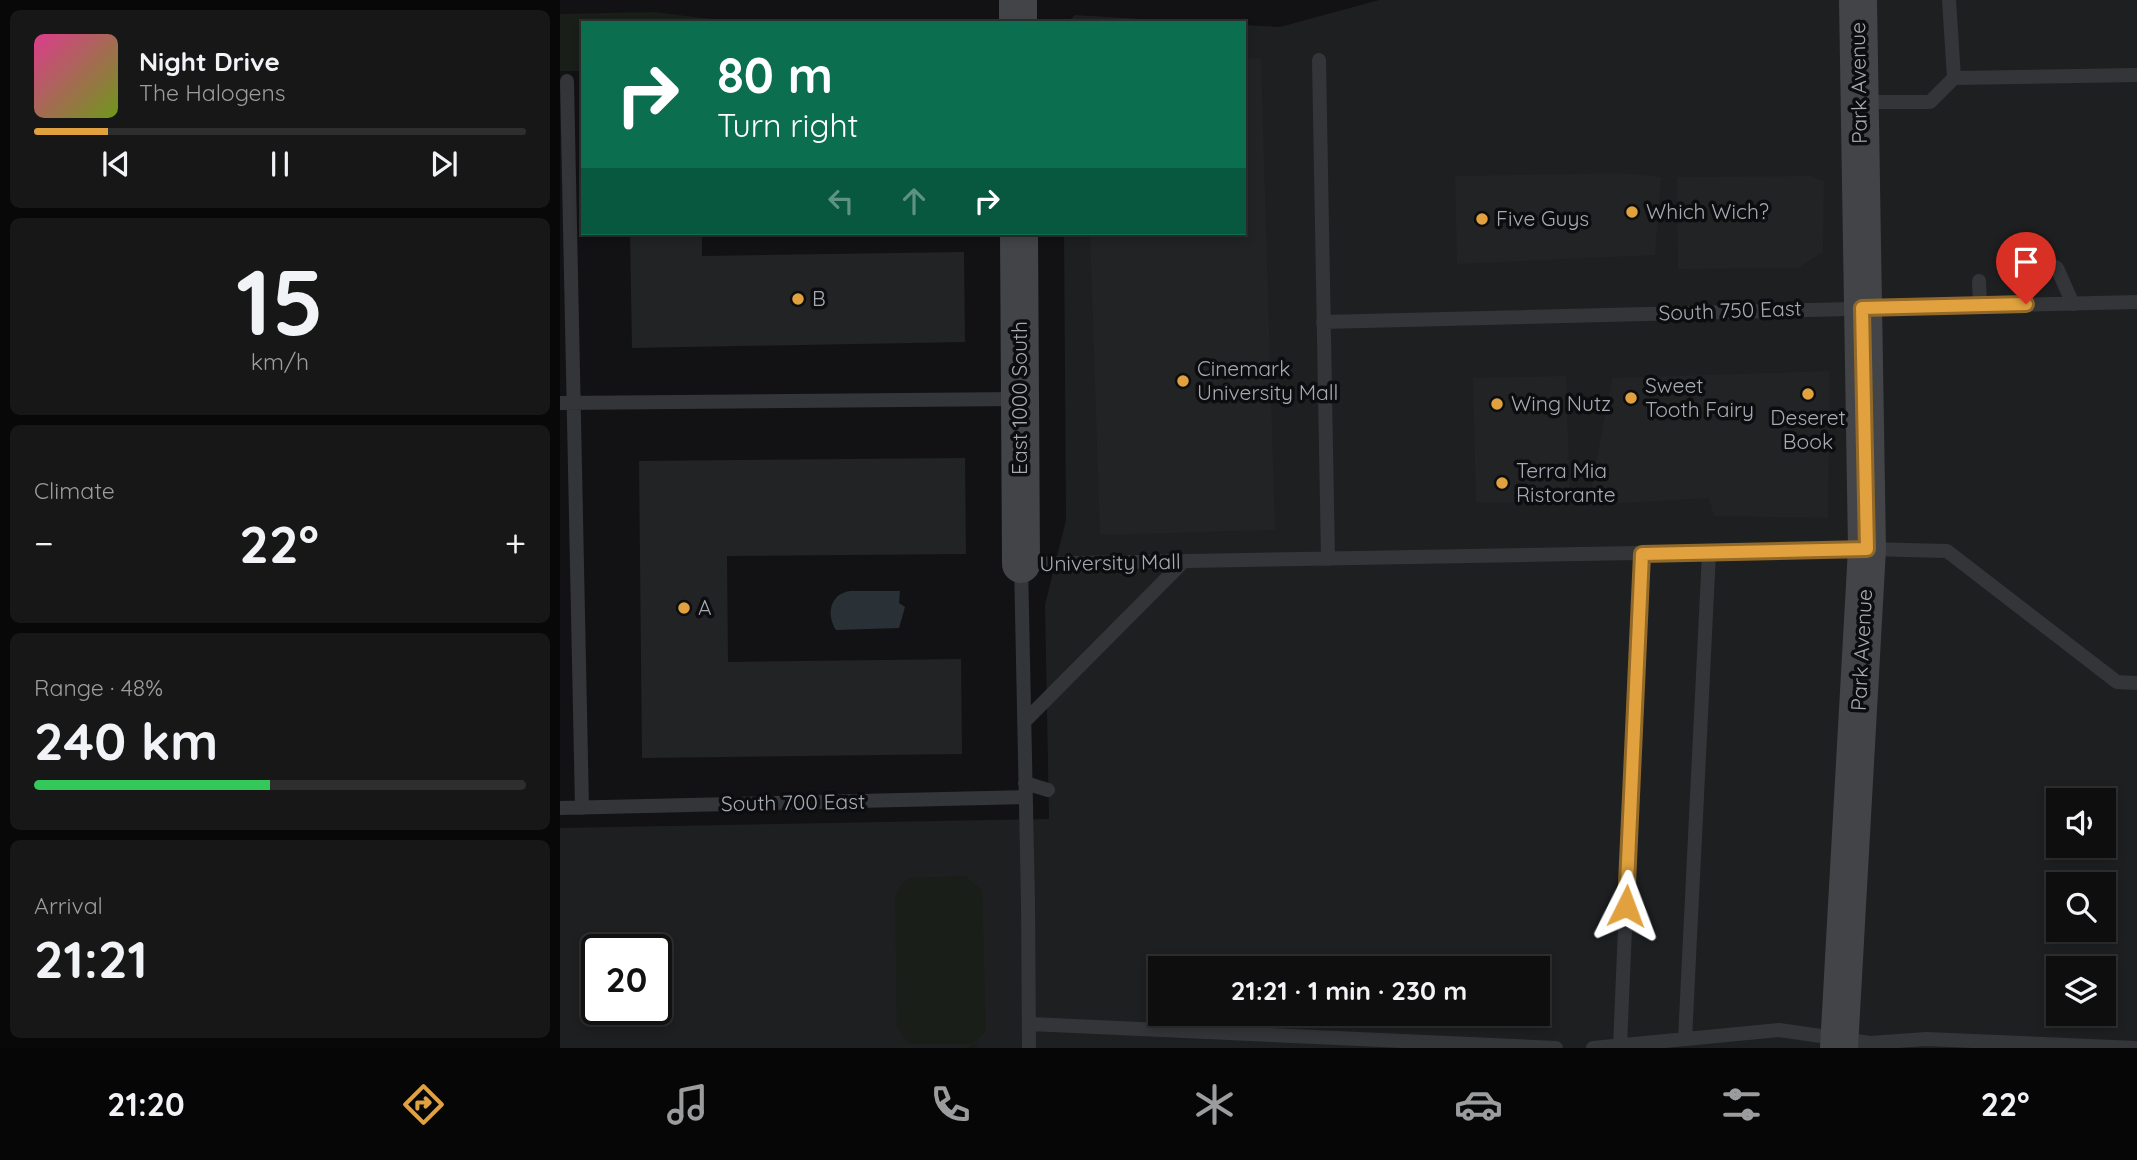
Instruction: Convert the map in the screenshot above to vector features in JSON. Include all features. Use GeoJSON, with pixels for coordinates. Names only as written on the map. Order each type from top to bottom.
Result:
{"type":"FeatureCollection","features":[{"type":"Feature","properties":{"kind":"street"},"geometry":{"type":"LineString","coordinates":[[1018,0],[1018,21]]}},
{"type":"Feature","properties":{"kind":"street","name":"Park Avenue"},"geometry":{"type":"LineString","coordinates":[[1839,1043],[1867,549],[1858,0]]}},
{"type":"Feature","properties":{"kind":"street","name":"East 1000 South"},"geometry":{"type":"LineString","coordinates":[[1019,235],[1021,564]]}},
{"type":"Feature","properties":{"kind":"lane"},"geometry":{"type":"LineString","coordinates":[[1949,0],[1954,78]]}},
{"type":"Feature","properties":{"kind":"lane"},"geometry":{"type":"LineString","coordinates":[[1319,60],[1328,559]]}},
{"type":"Feature","properties":{"kind":"lane"},"geometry":{"type":"LineString","coordinates":[[1859,102],[1930,102],[1954,78],[2137,75]]}},
{"type":"Feature","properties":{"kind":"lane"},"geometry":{"type":"LineString","coordinates":[[566,81],[567,403],[582,807]]}},
{"type":"Feature","properties":{"kind":"lane"},"geometry":{"type":"LineString","coordinates":[[2009,256],[2031,254],[2057,268],[2073,304]]}},
{"type":"Feature","properties":{"kind":"lane"},"geometry":{"type":"LineString","coordinates":[[1979,281],[1980,305]]}},
{"type":"Feature","properties":{"kind":"lane","name":"South 750 East"},"geometry":{"type":"LineString","coordinates":[[1323,322],[2137,302]]}},
{"type":"Feature","properties":{"kind":"lane"},"geometry":{"type":"LineString","coordinates":[[567,403],[1020,399]]}},
{"type":"Feature","properties":{"kind":"lane","name":"University Mall"},"geometry":{"type":"LineString","coordinates":[[1029,1048],[1021,564],[1867,549],[1947,551],[2117,682],[2137,683]]}},
{"type":"Feature","properties":{"kind":"lane"},"geometry":{"type":"LineString","coordinates":[[1685,1039],[1709,553]]}},
{"type":"Feature","properties":{"kind":"lane"},"geometry":{"type":"LineString","coordinates":[[1620,1046],[1642,554]]}},
{"type":"Feature","properties":{"kind":"lane"},"geometry":{"type":"LineString","coordinates":[[1024,723],[1183,562]]}},
{"type":"Feature","properties":{"kind":"lane","name":"South 700 East"},"geometry":{"type":"LineString","coordinates":[[560,808],[1048,790]]}},
{"type":"Feature","properties":{"kind":"lane"},"geometry":{"type":"LineString","coordinates":[[1030,1024],[1556,1048]]}},
{"type":"Feature","properties":{"kind":"lane"},"geometry":{"type":"LineString","coordinates":[[1593,1048],[1779,1030],[1839,1043],[1926,1039],[2137,1048]]}},
{"type":"Feature","properties":{"kind":"shaded area"},"geometry":{"type":"Polygon","coordinates":[[[1379,0],[2137,0],[2137,1048],[560,1048],[560,828],[1049,819],[1045,605],[1066,520],[1064,235],[1246,235],[1246,25],[1280,27],[1379,0]]]}},
{"type":"Feature","properties":{"kind":"shaded area"},"geometry":{"type":"Polygon","coordinates":[[[653,12],[730,21],[581,21],[581,71],[560,71],[560,14],[653,12]]]}},
{"type":"Feature","properties":{"kind":"shaded area"},"geometry":{"type":"Polygon","coordinates":[[[1075,15],[1176,21],[1068,21],[1075,15]]]}},
{"type":"Feature","properties":{"kind":"shaded area"},"geometry":{"type":"Polygon","coordinates":[[[850,591],[900,591],[899,603],[905,607],[899,628],[836,630],[831,618],[834,600],[850,591]]]}},
{"type":"Feature","properties":{"kind":"shaded area"},"geometry":{"type":"Polygon","coordinates":[[[965,876],[982,891],[986,1031],[974,1043],[978,1048],[968,1048],[972,1044],[911,1044],[897,1027],[895,895],[901,885],[910,878],[965,876]]]}},
{"type":"Feature","properties":{"kind":"building","name":"Cinemark University Mall"},"geometry":{"type":"Polygon","coordinates":[[[1261,58],[1275,530],[1100,535],[1090,235],[1246,235],[1246,59],[1261,58]]]}},
{"type":"Feature","properties":{"kind":"building"},"geometry":{"type":"Polygon","coordinates":[[[1622,173],[1661,177],[1655,255],[1457,264],[1455,176],[1622,173]]]}},
{"type":"Feature","properties":{"kind":"building"},"geometry":{"type":"Polygon","coordinates":[[[1811,176],[1824,181],[1823,252],[1798,268],[1678,269],[1677,177],[1811,176]]]}},
{"type":"Feature","properties":{"kind":"building","name":"B"},"geometry":{"type":"Polygon","coordinates":[[[630,235],[702,235],[702,256],[964,252],[965,342],[632,348],[630,235]]]}},
{"type":"Feature","properties":{"kind":"building"},"geometry":{"type":"Polygon","coordinates":[[[1830,371],[1828,518],[1714,516],[1709,498],[1588,505],[1612,378],[1830,371]]]}},
{"type":"Feature","properties":{"kind":"building"},"geometry":{"type":"Polygon","coordinates":[[[1566,376],[1570,501],[1476,503],[1473,378],[1566,376]]]}},
{"type":"Feature","properties":{"kind":"building","name":"A"},"geometry":{"type":"Polygon","coordinates":[[[965,458],[966,554],[727,556],[728,662],[961,659],[962,754],[642,758],[639,461],[965,458]]]}},
{"type":"Feature","properties":{"kind":"place","name":"Which Wich?"},"geometry":{"type":"Point","coordinates":[1632,212]}},
{"type":"Feature","properties":{"kind":"place","name":"Five Guys"},"geometry":{"type":"Point","coordinates":[1482,219]}},
{"type":"Feature","properties":{"kind":"place","name":"B"},"geometry":{"type":"Point","coordinates":[798,299]}},
{"type":"Feature","properties":{"kind":"place","name":"Cinemark University Mall"},"geometry":{"type":"Point","coordinates":[1183,381]}},
{"type":"Feature","properties":{"kind":"place","name":"Deseret Book"},"geometry":{"type":"Point","coordinates":[1808,394]}},
{"type":"Feature","properties":{"kind":"place","name":"Sweet Tooth Fairy"},"geometry":{"type":"Point","coordinates":[1631,398]}},
{"type":"Feature","properties":{"kind":"place","name":"Wing Nutz"},"geometry":{"type":"Point","coordinates":[1497,404]}},
{"type":"Feature","properties":{"kind":"place","name":"Terra Mia Ristorante"},"geometry":{"type":"Point","coordinates":[1502,483]}},
{"type":"Feature","properties":{"kind":"place","name":"A"},"geometry":{"type":"Point","coordinates":[684,608]}},
{"type":"Feature","properties":{"kind":"route"},"geometry":{"type":"LineString","coordinates":[[1626,906],[1642,554],[1867,549],[1862,308],[2026,304]]}}]}
